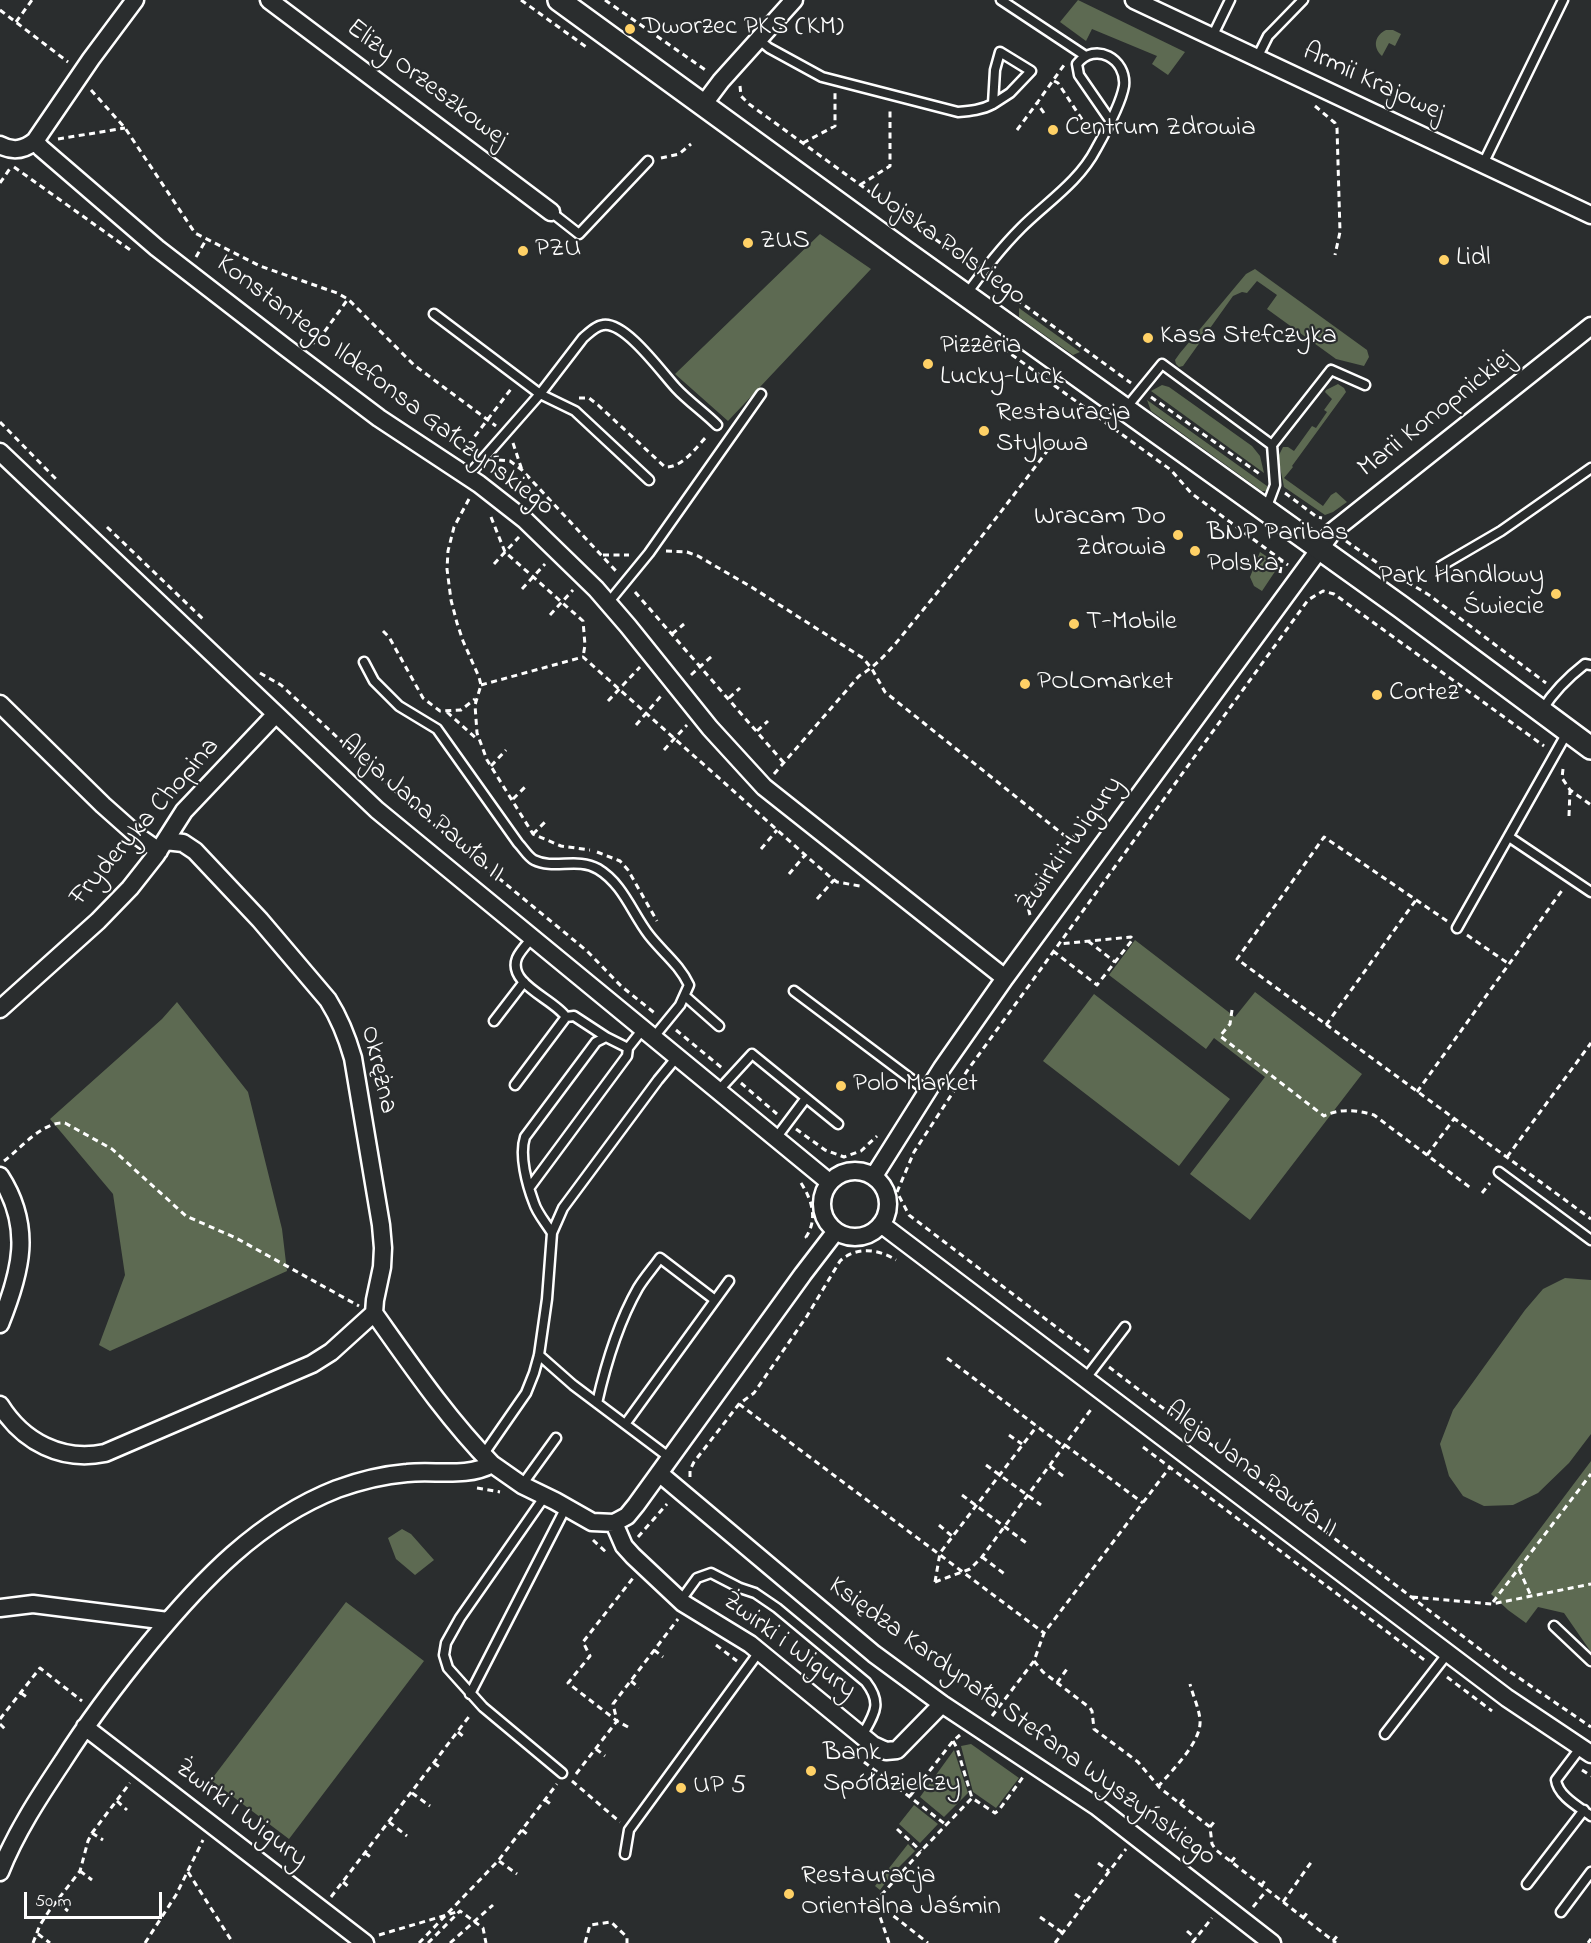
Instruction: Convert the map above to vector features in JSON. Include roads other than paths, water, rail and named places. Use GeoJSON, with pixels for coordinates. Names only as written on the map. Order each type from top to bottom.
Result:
{"type":"FeatureCollection","features":[{"type":"Feature","properties":{"kind":"street"},"geometry":{"type":"LineString","coordinates":[[0,146],[16,150],[27,147],[35,141],[135,0]]}},
{"type":"Feature","properties":{"kind":"street","name":"Elizy Orzeszkowej"},"geometry":{"type":"LineString","coordinates":[[269,0],[551,212]]}},
{"type":"Feature","properties":{"kind":"street","name":"Wojska Polskiego"},"geometry":{"type":"LineString","coordinates":[[559,0],[1266,510],[1591,748]]}},
{"type":"Feature","properties":{"kind":"street"},"geometry":{"type":"LineString","coordinates":[[703,105],[794,0]]}},
{"type":"Feature","properties":{"kind":"street","name":"Armii Krajowej"},"geometry":{"type":"LineString","coordinates":[[1134,0],[1591,215]]}},
{"type":"Feature","properties":{"kind":"street","name":"Konstantego Ildefonsa Gałczyńskiego"},"geometry":{"type":"LineString","coordinates":[[35,141],[166,255],[379,418],[502,501],[531,526],[608,603],[749,773],[1005,978]]}},
{"type":"Feature","properties":{"kind":"street","name":"Marii Konopnickiej"},"geometry":{"type":"LineString","coordinates":[[1319,549],[1333,531],[1591,326]]}},
{"type":"Feature","properties":{"kind":"street","name":"Aleja Jana Pawła II"},"geometry":{"type":"LineString","coordinates":[[0,452],[377,810],[829,1182]]}},
{"type":"Feature","properties":{"kind":"street","name":"Żwirki i Wigury"},"geometry":{"type":"LineString","coordinates":[[874,1176],[927,1091],[1005,978],[1319,549]]}},
{"type":"Feature","properties":{"kind":"street","name":"Okrężna"},"geometry":{"type":"LineString","coordinates":[[0,704],[139,837],[162,846],[183,843],[195,851],[253,912],[328,1000],[347,1036],[359,1089],[382,1236],[382,1267],[374,1313]]}},
{"type":"Feature","properties":{"kind":"street","name":"Fryderyka Chopina"},"geometry":{"type":"LineString","coordinates":[[0,1009],[98,921],[130,888],[184,812],[275,715]]}},
{"type":"Feature","properties":{"kind":"street"},"geometry":{"type":"LineString","coordinates":[[850,1171],[867,1172],[874,1176],[887,1193],[889,1204],[882,1224],[865,1236],[846,1236],[836,1231],[828,1224],[823,1214],[824,1192],[829,1182],[850,1171]]}},
{"type":"Feature","properties":{"kind":"street"},"geometry":{"type":"LineString","coordinates":[[0,1176],[14,1206],[21,1242],[18,1271],[0,1324]]}},
{"type":"Feature","properties":{"kind":"street","name":"Aleja Jana Pawła II"},"geometry":{"type":"LineString","coordinates":[[882,1224],[1507,1698],[1586,1750]]}},
{"type":"Feature","properties":{"kind":"street"},"geometry":{"type":"LineString","coordinates":[[0,1405],[9,1419],[25,1435],[45,1447],[74,1455],[91,1456],[105,1453],[312,1364],[331,1352],[374,1313],[433,1396],[487,1459],[522,1485],[592,1522],[614,1523],[627,1516],[802,1274],[836,1231]]}},
{"type":"Feature","properties":{"kind":"street"},"geometry":{"type":"LineString","coordinates":[[0,1872],[32,1808],[96,1712],[168,1621],[206,1579],[243,1545],[291,1512],[330,1492],[362,1480],[424,1472],[471,1472],[482,1469],[487,1459]]}},
{"type":"Feature","properties":{"kind":"street","name":"Księdza Kardynała Stefana Wyszyńskiego"},"geometry":{"type":"LineString","coordinates":[[659,1473],[840,1627],[942,1704],[1095,1806],[1272,1943]]}},
{"type":"Feature","properties":{"kind":"street","name":"Żwirki i Wigury"},"geometry":{"type":"LineString","coordinates":[[614,1523],[624,1546],[681,1600],[750,1644],[862,1736],[886,1752],[897,1750],[942,1704]]}},
{"type":"Feature","properties":{"kind":"street"},"geometry":{"type":"LineString","coordinates":[[0,1608],[33,1604],[168,1621]]}},
{"type":"Feature","properties":{"kind":"street","name":"Żwirki i Wigury"},"geometry":{"type":"LineString","coordinates":[[85,1727],[363,1941]]}},
{"type":"Feature","properties":{"kind":"lane"},"geometry":{"type":"LineString","coordinates":[[1001,0],[1084,55]]}},
{"type":"Feature","properties":{"kind":"lane"},"geometry":{"type":"LineString","coordinates":[[1212,37],[1230,0]]}},
{"type":"Feature","properties":{"kind":"lane"},"geometry":{"type":"LineString","coordinates":[[1257,57],[1268,36],[1303,0]]}},
{"type":"Feature","properties":{"kind":"lane"},"geometry":{"type":"LineString","coordinates":[[1483,164],[1563,0]]}},
{"type":"Feature","properties":{"kind":"lane"},"geometry":{"type":"LineString","coordinates":[[758,39],[769,48],[812,72],[834,81],[957,112],[972,111],[993,104],[1010,93],[1031,70],[1000,52],[994,70],[993,104]]}},
{"type":"Feature","properties":{"kind":"lane"},"geometry":{"type":"LineString","coordinates":[[966,295],[998,251],[1079,174],[1095,151],[1110,120],[1124,86],[1123,73],[1112,57],[1096,52],[1084,55],[1077,64],[1079,75],[1110,120]]}},
{"type":"Feature","properties":{"kind":"lane"},"geometry":{"type":"LineString","coordinates":[[551,212],[579,234],[648,161]]}},
{"type":"Feature","properties":{"kind":"lane"},"geometry":{"type":"LineString","coordinates":[[434,314],[540,394],[575,411],[649,480]]}},
{"type":"Feature","properties":{"kind":"lane"},"geometry":{"type":"LineString","coordinates":[[467,477],[540,394],[583,338],[603,325],[615,327],[658,366],[676,388],[717,426]]}},
{"type":"Feature","properties":{"kind":"lane"},"geometry":{"type":"LineString","coordinates":[[1125,409],[1162,364],[1272,445]]}},
{"type":"Feature","properties":{"kind":"lane"},"geometry":{"type":"LineString","coordinates":[[1266,510],[1275,486],[1272,445],[1331,370],[1365,385]]}},
{"type":"Feature","properties":{"kind":"lane"},"geometry":{"type":"LineString","coordinates":[[608,603],[649,553],[761,394]]}},
{"type":"Feature","properties":{"kind":"lane"},"geometry":{"type":"LineString","coordinates":[[1442,566],[1501,531],[1591,468]]}},
{"type":"Feature","properties":{"kind":"lane"},"geometry":{"type":"LineString","coordinates":[[364,662],[374,681],[399,706],[437,729],[518,843],[534,860],[553,864],[581,863],[598,869],[614,882],[647,933],[682,970],[689,985],[685,996],[666,1022],[628,1048],[627,1056],[530,1187]]}},
{"type":"Feature","properties":{"kind":"lane"},"geometry":{"type":"LineString","coordinates":[[1542,711],[1554,691],[1585,664],[1591,665]]}},
{"type":"Feature","properties":{"kind":"lane"},"geometry":{"type":"LineString","coordinates":[[1457,928],[1568,731]]}},
{"type":"Feature","properties":{"kind":"lane"},"geometry":{"type":"LineString","coordinates":[[1509,837],[1591,892]]}},
{"type":"Feature","properties":{"kind":"lane"},"geometry":{"type":"LineString","coordinates":[[532,938],[517,958],[516,969],[519,977],[529,988],[561,1009],[566,1017]]}},
{"type":"Feature","properties":{"kind":"lane"},"geometry":{"type":"LineString","coordinates":[[494,1021],[524,982]]}},
{"type":"Feature","properties":{"kind":"lane"},"geometry":{"type":"LineString","coordinates":[[794,991],[927,1091]]}},
{"type":"Feature","properties":{"kind":"lane"},"geometry":{"type":"LineString","coordinates":[[685,996],[719,1026]]}},
{"type":"Feature","properties":{"kind":"lane"},"geometry":{"type":"LineString","coordinates":[[514,1085],[566,1017],[574,1016],[628,1048]]}},
{"type":"Feature","properties":{"kind":"lane"},"geometry":{"type":"LineString","coordinates":[[552,1233],[534,1204],[521,1148],[525,1137],[596,1042],[606,1037]]}},
{"type":"Feature","properties":{"kind":"lane"},"geometry":{"type":"LineString","coordinates":[[718,1091],[752,1054],[838,1124]]}},
{"type":"Feature","properties":{"kind":"lane"},"geometry":{"type":"LineString","coordinates":[[487,1459],[526,1393],[534,1373],[539,1355],[547,1299],[552,1233],[563,1208],[677,1057]]}},
{"type":"Feature","properties":{"kind":"lane"},"geometry":{"type":"LineString","coordinates":[[776,1138],[806,1098]]}},
{"type":"Feature","properties":{"kind":"lane"},"geometry":{"type":"LineString","coordinates":[[1499,1172],[1591,1240]]}},
{"type":"Feature","properties":{"kind":"lane"},"geometry":{"type":"LineString","coordinates":[[597,1403],[620,1325],[638,1288],[660,1258],[715,1300]]}},
{"type":"Feature","properties":{"kind":"lane"},"geometry":{"type":"LineString","coordinates":[[626,1423],[729,1281]]}},
{"type":"Feature","properties":{"kind":"lane"},"geometry":{"type":"LineString","coordinates":[[1086,1378],[1125,1327]]}},
{"type":"Feature","properties":{"kind":"lane"},"geometry":{"type":"LineString","coordinates":[[539,1355],[597,1403],[670,1458]]}},
{"type":"Feature","properties":{"kind":"lane"},"geometry":{"type":"LineString","coordinates":[[522,1485],[556,1437]]}},
{"type":"Feature","properties":{"kind":"lane"},"geometry":{"type":"LineString","coordinates":[[545,1496],[460,1618],[446,1643],[444,1655],[448,1668],[470,1694],[562,1773]]}},
{"type":"Feature","properties":{"kind":"lane"},"geometry":{"type":"LineString","coordinates":[[470,1694],[566,1507]]}},
{"type":"Feature","properties":{"kind":"lane"},"geometry":{"type":"LineString","coordinates":[[681,1600],[697,1578],[711,1573],[755,1593],[777,1608],[866,1682],[875,1694],[876,1704],[873,1715],[862,1736]]}},
{"type":"Feature","properties":{"kind":"lane"},"geometry":{"type":"LineString","coordinates":[[1554,1626],[1591,1661]]}},
{"type":"Feature","properties":{"kind":"lane"},"geometry":{"type":"LineString","coordinates":[[625,1854],[629,1830],[759,1652]]}},
{"type":"Feature","properties":{"kind":"lane"},"geometry":{"type":"LineString","coordinates":[[1385,1734],[1448,1653]]}},
{"type":"Feature","properties":{"kind":"lane"},"geometry":{"type":"LineString","coordinates":[[1527,1884],[1587,1813],[1561,1793],[1556,1780],[1569,1762],[1586,1750]]}},
{"type":"Feature","properties":{"kind":"lane"},"geometry":{"type":"LineString","coordinates":[[1561,1912],[1591,1872]]}},
{"type":"Feature","properties":{"kind":"place","name":"Dworzec PKS (KM)"},"geometry":{"type":"Point","coordinates":[630,29]}},
{"type":"Feature","properties":{"kind":"place","name":"Centrum Zdrowia"},"geometry":{"type":"Point","coordinates":[1053,130]}},
{"type":"Feature","properties":{"kind":"place","name":"ZUS"},"geometry":{"type":"Point","coordinates":[748,243]}},
{"type":"Feature","properties":{"kind":"place","name":"PZU"},"geometry":{"type":"Point","coordinates":[523,251]}},
{"type":"Feature","properties":{"kind":"place","name":"Lidl"},"geometry":{"type":"Point","coordinates":[1444,260]}},
{"type":"Feature","properties":{"kind":"place","name":"Kasa Stefczyka"},"geometry":{"type":"Point","coordinates":[1148,338]}},
{"type":"Feature","properties":{"kind":"place","name":"Pizzeria Lucky-Luck"},"geometry":{"type":"Point","coordinates":[928,364]}},
{"type":"Feature","properties":{"kind":"place","name":"Restauracja Stylowa"},"geometry":{"type":"Point","coordinates":[984,431]}},
{"type":"Feature","properties":{"kind":"place","name":"Wracam Do Zdrowia"},"geometry":{"type":"Point","coordinates":[1178,535]}},
{"type":"Feature","properties":{"kind":"place","name":"BNP Paribas Polska"},"geometry":{"type":"Point","coordinates":[1195,551]}},
{"type":"Feature","properties":{"kind":"place","name":"Park Handlowy Świecie"},"geometry":{"type":"Point","coordinates":[1556,594]}},
{"type":"Feature","properties":{"kind":"place","name":"T-Mobile"},"geometry":{"type":"Point","coordinates":[1074,624]}},
{"type":"Feature","properties":{"kind":"place","name":"POLOmarket"},"geometry":{"type":"Point","coordinates":[1025,684]}},
{"type":"Feature","properties":{"kind":"place","name":"Cortez"},"geometry":{"type":"Point","coordinates":[1377,695]}},
{"type":"Feature","properties":{"kind":"place","name":"Polo Market"},"geometry":{"type":"Point","coordinates":[841,1086]}},
{"type":"Feature","properties":{"kind":"place","name":"Bank Spółdzielczy"},"geometry":{"type":"Point","coordinates":[811,1771]}},
{"type":"Feature","properties":{"kind":"place","name":"UP 5"},"geometry":{"type":"Point","coordinates":[681,1788]}},
{"type":"Feature","properties":{"kind":"place","name":"Restauracja Orientalna Jaśmin"},"geometry":{"type":"Point","coordinates":[789,1894]}}]}
